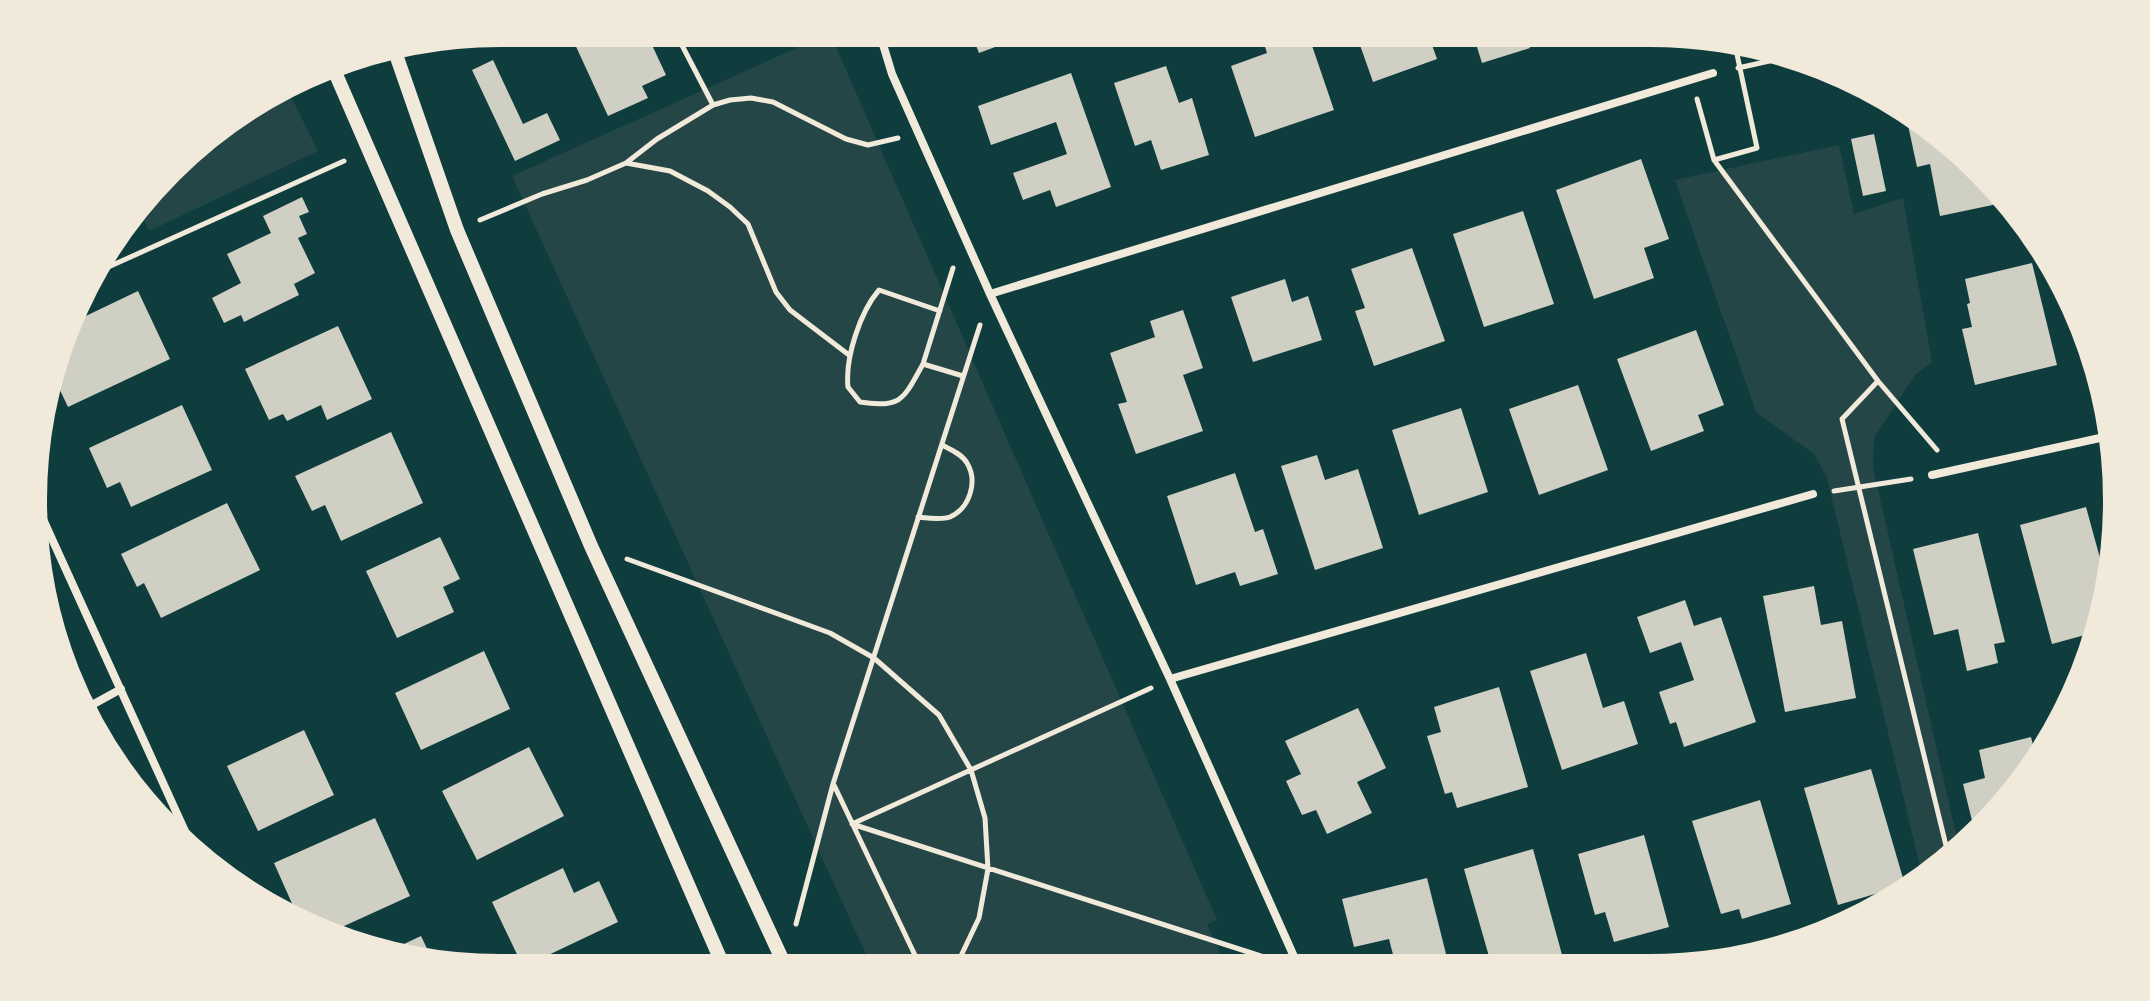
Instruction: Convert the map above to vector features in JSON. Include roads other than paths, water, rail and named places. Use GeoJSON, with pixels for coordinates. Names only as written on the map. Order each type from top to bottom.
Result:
{"type":"FeatureCollection","features":[{"type":"Feature","properties":{"kind":"street"},"geometry":{"type":"LineString","coordinates":[[882,42],[892,74],[990,294],[1170,679],[1296,959]]}},
{"type":"Feature","properties":{"kind":"street"},"geometry":{"type":"LineString","coordinates":[[396,55],[457,230],[591,546],[783,959]]}},
{"type":"Feature","properties":{"kind":"street"},"geometry":{"type":"LineString","coordinates":[[336,73],[720,959]]}},
{"type":"Feature","properties":{"kind":"street"},"geometry":{"type":"LineString","coordinates":[[990,294],[1713,73]]}},
{"type":"Feature","properties":{"kind":"street"},"geometry":{"type":"LineString","coordinates":[[1932,475],[2103,437]]}},
{"type":"Feature","properties":{"kind":"street"},"geometry":{"type":"LineString","coordinates":[[1170,679],[1813,494]]}},
{"type":"Feature","properties":{"kind":"street"},"geometry":{"type":"LineString","coordinates":[[43,518],[187,835]]}},
{"type":"Feature","properties":{"kind":"street"},"geometry":{"type":"LineString","coordinates":[[90,706],[121,689]]}}]}
